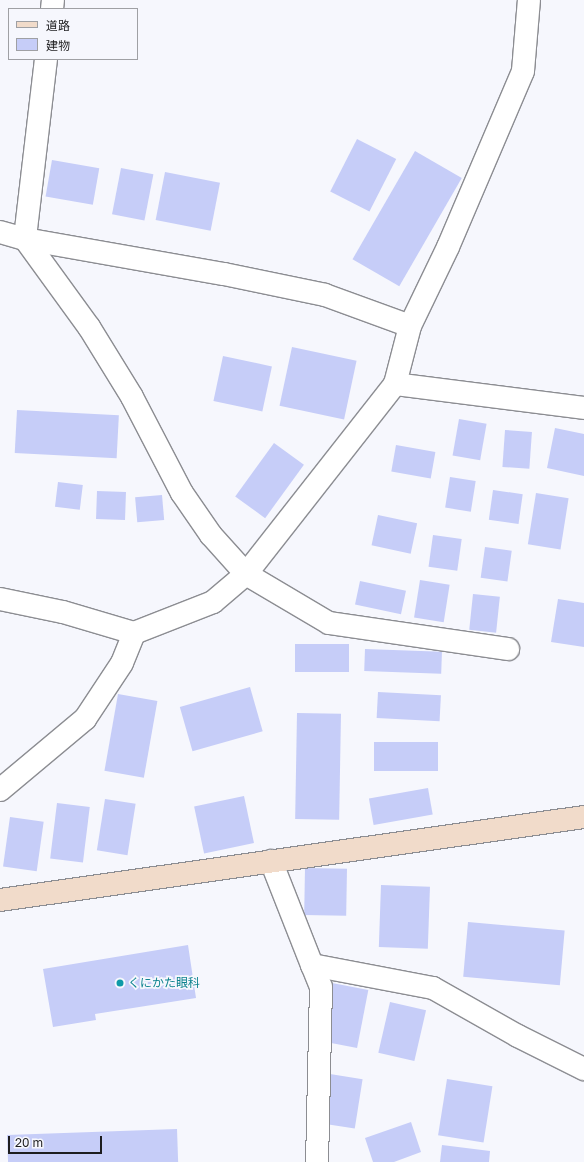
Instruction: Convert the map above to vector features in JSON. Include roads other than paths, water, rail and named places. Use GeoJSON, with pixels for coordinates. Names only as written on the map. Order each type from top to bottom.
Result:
{"type":"FeatureCollection","features":[{"type":"Feature","properties":{"kind":"street"},"geometry":{"type":"LineString","coordinates":[[0,599],[63,612],[134,633],[213,602],[246,574],[395,384],[410,326],[448,247],[523,71],[529,0]]}},
{"type":"Feature","properties":{"kind":"street"},"geometry":{"type":"LineString","coordinates":[[46,60],[24,239],[90,327],[132,397],[182,494],[211,535],[246,574],[329,623],[508,649]]}},
{"type":"Feature","properties":{"kind":"street"},"geometry":{"type":"LineString","coordinates":[[0,232],[24,239],[224,274],[325,295],[410,326]]}},
{"type":"Feature","properties":{"kind":"street"},"geometry":{"type":"LineString","coordinates":[[395,384],[584,408]]}},
{"type":"Feature","properties":{"kind":"street"},"geometry":{"type":"LineString","coordinates":[[0,790],[85,719],[122,663],[134,633]]}},
{"type":"Feature","properties":{"kind":"street"},"geometry":{"type":"LineString","coordinates":[[0,900],[584,817]]}},
{"type":"Feature","properties":{"kind":"street"},"geometry":{"type":"LineString","coordinates":[[271,862],[321,987],[318,1162]]}},
{"type":"Feature","properties":{"kind":"street"},"geometry":{"type":"LineString","coordinates":[[312,966],[433,988],[518,1036],[584,1069]]}},
{"type":"Feature","properties":{"kind":"place","name":"くにかた眼科"},"geometry":{"type":"Point","coordinates":[120,983]}}]}
